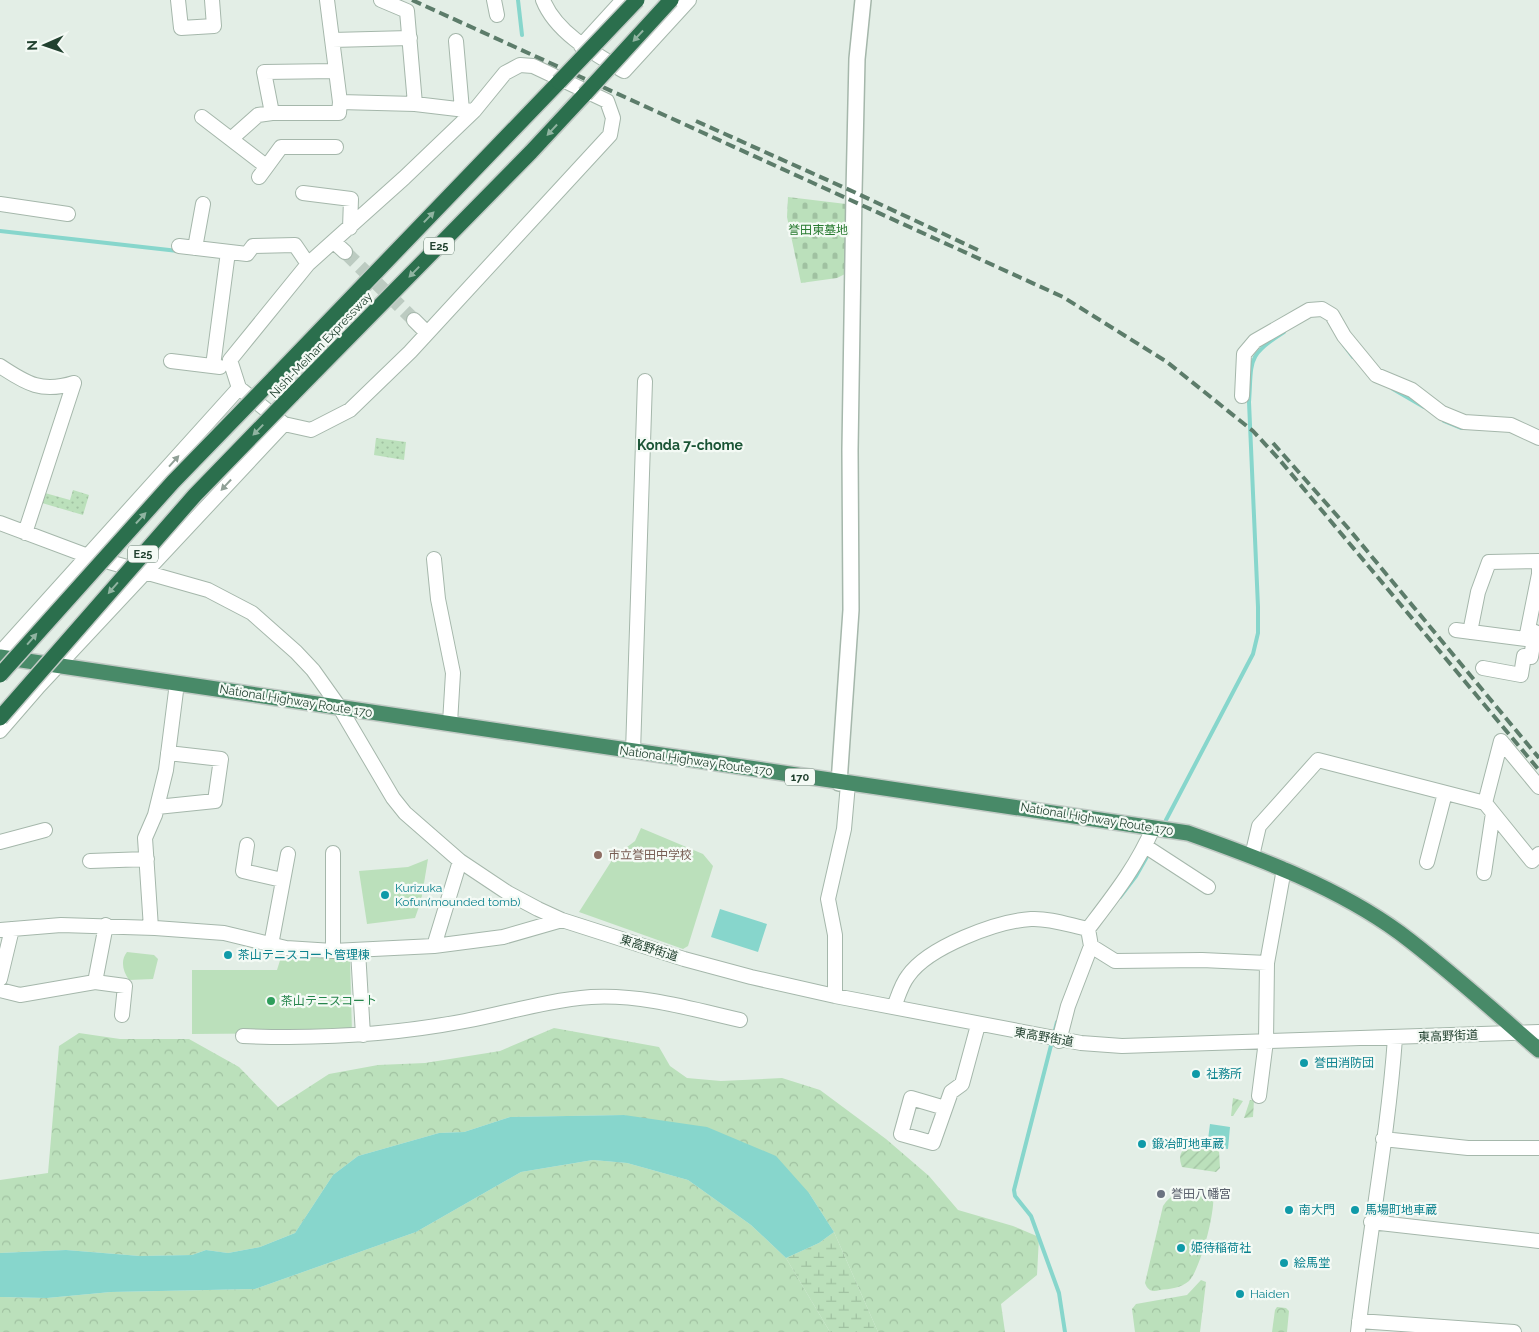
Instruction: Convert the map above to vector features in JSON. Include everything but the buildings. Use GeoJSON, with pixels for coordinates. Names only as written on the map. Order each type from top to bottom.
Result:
{"type":"FeatureCollection","features":[{"type":"Feature","properties":{"kind":"highway","name":"Nishi-Meihan Expressway"},"geometry":{"type":"LineString","coordinates":[[0,676],[167,489],[637,0]]}},
{"type":"Feature","properties":{"kind":"highway","name":"Nishi-Meihan Expressway"},"geometry":{"type":"LineString","coordinates":[[0,718],[195,495],[531,152],[671,0]]}},
{"type":"Feature","properties":{"kind":"highway","name":"National Highway Route 170"},"geometry":{"type":"LineString","coordinates":[[0,657],[59,664],[633,752],[1188,833],[1284,869],[1364,910],[1400,933],[1539,1050]]}},
{"type":"Feature","properties":{"kind":"street"},"geometry":{"type":"LineString","coordinates":[[178,0],[182,28],[214,26],[212,0]]}},
{"type":"Feature","properties":{"kind":"street"},"geometry":{"type":"LineString","coordinates":[[232,139],[258,115],[272,113],[339,113],[340,102],[327,0]]}},
{"type":"Feature","properties":{"kind":"street"},"geometry":{"type":"LineString","coordinates":[[381,0],[407,11],[415,104]]}},
{"type":"Feature","properties":{"kind":"street"},"geometry":{"type":"LineString","coordinates":[[494,0],[497,15]]}},
{"type":"Feature","properties":{"kind":"street"},"geometry":{"type":"LineString","coordinates":[[543,0],[546,9],[581,46],[624,71],[689,0]]}},
{"type":"Feature","properties":{"kind":"street"},"geometry":{"type":"LineString","coordinates":[[581,46],[623,0]]}},
{"type":"Feature","properties":{"kind":"street"},"geometry":{"type":"LineString","coordinates":[[835,996],[836,935],[828,899],[844,829],[843,783],[851,610],[850,450],[857,59],[863,0]]}},
{"type":"Feature","properties":{"kind":"street"},"geometry":{"type":"LineString","coordinates":[[332,40],[410,38]]}},
{"type":"Feature","properties":{"kind":"street"},"geometry":{"type":"LineString","coordinates":[[456,41],[468,111]]}},
{"type":"Feature","properties":{"kind":"street"},"geometry":{"type":"LineString","coordinates":[[520,65],[533,66],[607,101],[613,118],[610,135],[426,332],[410,352],[350,410],[311,430],[284,424],[239,388],[230,360],[308,264],[350,228],[505,73],[520,65]]}},
{"type":"Feature","properties":{"kind":"street"},"geometry":{"type":"LineString","coordinates":[[272,113],[264,72],[336,71]]}},
{"type":"Feature","properties":{"kind":"street"},"geometry":{"type":"LineString","coordinates":[[340,102],[415,104],[468,111]]}},
{"type":"Feature","properties":{"kind":"street"},"geometry":{"type":"LineString","coordinates":[[202,117],[232,139],[262,171],[281,147],[336,146]]}},
{"type":"Feature","properties":{"kind":"street"},"geometry":{"type":"LineString","coordinates":[[303,193],[351,199],[350,228]]}},
{"type":"Feature","properties":{"kind":"street"},"geometry":{"type":"LineString","coordinates":[[0,204],[68,214]]}},
{"type":"Feature","properties":{"kind":"street"},"geometry":{"type":"LineString","coordinates":[[195,248],[203,204]]}},
{"type":"Feature","properties":{"kind":"street"},"geometry":{"type":"LineString","coordinates":[[334,242],[345,252]]}},
{"type":"Feature","properties":{"kind":"street"},"geometry":{"type":"LineString","coordinates":[[179,246],[228,256],[247,254],[253,246],[295,245],[308,264]]}},
{"type":"Feature","properties":{"kind":"street"},"geometry":{"type":"LineString","coordinates":[[212,366],[228,256]]}},
{"type":"Feature","properties":{"kind":"street"},"geometry":{"type":"LineString","coordinates":[[1242,396],[1244,354],[1255,340],[1309,310],[1322,309],[1332,315],[1344,336],[1376,375],[1412,390],[1442,413],[1464,422],[1511,425],[1539,438]]}},
{"type":"Feature","properties":{"kind":"street"},"geometry":{"type":"LineString","coordinates":[[414,320],[426,332]]}},
{"type":"Feature","properties":{"kind":"street"},"geometry":{"type":"LineString","coordinates":[[171,361],[233,368]]}},
{"type":"Feature","properties":{"kind":"street"},"geometry":{"type":"LineString","coordinates":[[0,366],[39,388],[49,389],[74,383],[25,532]]}},
{"type":"Feature","properties":{"kind":"street"},"geometry":{"type":"LineString","coordinates":[[633,752],[645,381]]}},
{"type":"Feature","properties":{"kind":"street"},"geometry":{"type":"LineString","coordinates":[[0,653],[239,388]]}},
{"type":"Feature","properties":{"kind":"street"},"geometry":{"type":"LineString","coordinates":[[0,731],[59,664],[284,424]]}},
{"type":"Feature","properties":{"kind":"street","name":"東高野街道"},"geometry":{"type":"LineString","coordinates":[[0,523],[88,556],[208,590],[252,613],[308,664],[340,708],[393,798],[428,835],[460,861],[508,893],[562,920],[684,960],[835,996],[1054,1040],[1122,1046],[1539,1032]]}},
{"type":"Feature","properties":{"kind":"street"},"geometry":{"type":"LineString","coordinates":[[434,559],[438,599],[453,673],[450,723]]}},
{"type":"Feature","properties":{"kind":"street"},"geometry":{"type":"LineString","coordinates":[[1470,632],[1478,592],[1489,562],[1539,561],[1531,657],[1524,656],[1521,675],[1483,668]]}},
{"type":"Feature","properties":{"kind":"street"},"geometry":{"type":"LineString","coordinates":[[1456,630],[1526,638],[1533,632]]}},
{"type":"Feature","properties":{"kind":"street"},"geometry":{"type":"LineString","coordinates":[[151,928],[146,838],[157,807],[168,753],[178,683]]}},
{"type":"Feature","properties":{"kind":"street"},"geometry":{"type":"LineString","coordinates":[[1484,873],[1489,808],[1501,741],[1539,786]]}},
{"type":"Feature","properties":{"kind":"street"},"geometry":{"type":"LineString","coordinates":[[157,807],[215,800],[221,759],[168,753]]}},
{"type":"Feature","properties":{"kind":"street"},"geometry":{"type":"LineString","coordinates":[[1252,856],[1259,826],[1318,760],[1445,793],[1489,808],[1532,861],[1539,854]]}},
{"type":"Feature","properties":{"kind":"street"},"geometry":{"type":"LineString","coordinates":[[1427,862],[1445,793]]}},
{"type":"Feature","properties":{"kind":"street"},"geometry":{"type":"LineString","coordinates":[[1054,1040],[1091,946],[1088,929],[1126,880],[1153,828]]}},
{"type":"Feature","properties":{"kind":"street"},"geometry":{"type":"LineString","coordinates":[[0,842],[45,830]]}},
{"type":"Feature","properties":{"kind":"street"},"geometry":{"type":"LineString","coordinates":[[247,844],[243,871],[282,880]]}},
{"type":"Feature","properties":{"kind":"street"},"geometry":{"type":"LineString","coordinates":[[1145,846],[1208,887]]}},
{"type":"Feature","properties":{"kind":"street"},"geometry":{"type":"LineString","coordinates":[[333,853],[333,951]]}},
{"type":"Feature","properties":{"kind":"street"},"geometry":{"type":"LineString","coordinates":[[271,945],[288,854]]}},
{"type":"Feature","properties":{"kind":"street"},"geometry":{"type":"LineString","coordinates":[[90,860],[147,859]]}},
{"type":"Feature","properties":{"kind":"street"},"geometry":{"type":"LineString","coordinates":[[434,946],[460,861]]}},
{"type":"Feature","properties":{"kind":"street"},"geometry":{"type":"LineString","coordinates":[[1259,1096],[1266,1041],[1267,963],[1284,869]]}},
{"type":"Feature","properties":{"kind":"street"},"geometry":{"type":"LineString","coordinates":[[894,1008],[909,974],[924,959],[947,945],[1014,922],[1031,919],[1049,920],[1088,929]]}},
{"type":"Feature","properties":{"kind":"street"},"geometry":{"type":"LineString","coordinates":[[0,979],[6,930],[61,924],[224,933],[286,948],[358,951],[434,946],[503,938],[562,920]]}},
{"type":"Feature","properties":{"kind":"street"},"geometry":{"type":"LineString","coordinates":[[95,982],[106,925]]}},
{"type":"Feature","properties":{"kind":"street"},"geometry":{"type":"LineString","coordinates":[[1091,946],[1115,960],[1202,960],[1267,963]]}},
{"type":"Feature","properties":{"kind":"street"},"geometry":{"type":"LineString","coordinates":[[358,951],[363,1035]]}},
{"type":"Feature","properties":{"kind":"street"},"geometry":{"type":"LineString","coordinates":[[0,990],[20,995],[95,982],[125,986],[122,1015]]}},
{"type":"Feature","properties":{"kind":"street"},"geometry":{"type":"LineString","coordinates":[[243,1036],[363,1035],[465,1021],[517,1008],[591,997],[669,1003],[740,1020]]}},
{"type":"Feature","properties":{"kind":"street"},"geometry":{"type":"LineString","coordinates":[[945,1108],[950,1092],[962,1084],[978,1025]]}},
{"type":"Feature","properties":{"kind":"street"},"geometry":{"type":"LineString","coordinates":[[1395,1038],[1390,1098],[1371,1222],[1359,1326],[1514,1332]]}},
{"type":"Feature","properties":{"kind":"street"},"geometry":{"type":"LineString","coordinates":[[1383,1139],[1468,1148],[1539,1148]]}},
{"type":"Feature","properties":{"kind":"street"},"geometry":{"type":"LineString","coordinates":[[1371,1222],[1539,1241]]}},
{"type":"Feature","properties":{"kind":"green space","name":"誉田東墓地"},"geometry":{"type":"Polygon","coordinates":[[[788,197],[846,204],[845,274],[837,278],[801,283],[787,217],[788,197]]]}},
{"type":"Feature","properties":{"kind":"green space"},"geometry":{"type":"Polygon","coordinates":[[[376,438],[406,442],[404,460],[374,455],[376,438]]]}},
{"type":"Feature","properties":{"kind":"green space"},"geometry":{"type":"Polygon","coordinates":[[[73,490],[89,495],[83,515],[42,503],[45,493],[70,500],[73,490]]]}},
{"type":"Feature","properties":{"kind":"green space"},"geometry":{"type":"Polygon","coordinates":[[[641,828],[703,854],[713,866],[688,946],[683,949],[579,912],[614,857],[635,841],[641,828]]]}},
{"type":"Feature","properties":{"kind":"green space"},"geometry":{"type":"Polygon","coordinates":[[[428,859],[421,901],[415,918],[367,924],[359,871],[408,867],[428,859]]]}},
{"type":"Feature","properties":{"kind":"green space"},"geometry":{"type":"Polygon","coordinates":[[[127,952],[154,955],[158,959],[153,979],[129,980],[123,966],[127,952]]]}},
{"type":"Feature","properties":{"kind":"green space","name":"茶山テニスコート"},"geometry":{"type":"Polygon","coordinates":[[[282,954],[350,958],[352,1033],[192,1034],[192,970],[277,970],[282,954]]]}},
{"type":"Feature","properties":{"kind":"green space"},"geometry":{"type":"Polygon","coordinates":[[[554,1028],[659,1047],[670,1066],[687,1078],[721,1081],[782,1078],[820,1090],[886,1139],[929,1176],[958,1210],[1013,1226],[1039,1237],[1037,1275],[1001,1304],[1005,1332],[878,1332],[834,1232],[809,1193],[624,1115],[510,1117],[464,1132],[439,1133],[358,1156],[333,1175],[295,1233],[260,1247],[228,1253],[206,1250],[192,1255],[140,1256],[66,1250],[0,1253],[0,1180],[48,1173],[59,1046],[79,1033],[120,1039],[189,1039],[239,1067],[278,1107],[329,1074],[378,1065],[425,1063],[500,1051],[554,1028]]]}},
{"type":"Feature","properties":{"kind":"green space"},"geometry":{"type":"Polygon","coordinates":[[[1233,1098],[1243,1101],[1233,1116],[1231,1116],[1233,1098]]]}},
{"type":"Feature","properties":{"kind":"green space"},"geometry":{"type":"Polygon","coordinates":[[[1250,1100],[1254,1100],[1253,1117],[1244,1118],[1250,1100]]]}},
{"type":"Feature","properties":{"kind":"green space"},"geometry":{"type":"Polygon","coordinates":[[[1186,1147],[1219,1151],[1220,1168],[1216,1172],[1182,1167],[1180,1156],[1186,1147]]]}},
{"type":"Feature","properties":{"kind":"green space"},"geometry":{"type":"Polygon","coordinates":[[[593,1160],[627,1163],[688,1180],[751,1225],[786,1258],[830,1332],[0,1332],[0,1297],[47,1298],[111,1292],[255,1289],[416,1232],[521,1172],[593,1160]]]}},
{"type":"Feature","properties":{"kind":"green space"},"geometry":{"type":"Polygon","coordinates":[[[1202,1187],[1213,1193],[1212,1212],[1203,1252],[1194,1274],[1189,1281],[1179,1287],[1157,1291],[1147,1288],[1145,1283],[1163,1206],[1170,1198],[1180,1192],[1202,1187]]]}},
{"type":"Feature","properties":{"kind":"green space"},"geometry":{"type":"Polygon","coordinates":[[[834,1232],[878,1332],[830,1332],[786,1258],[819,1243],[834,1232]]]}},
{"type":"Feature","properties":{"kind":"green space"},"geometry":{"type":"Polygon","coordinates":[[[1201,1280],[1206,1282],[1200,1332],[1135,1332],[1132,1309],[1136,1304],[1187,1295],[1201,1280]]]}},
{"type":"Feature","properties":{"kind":"green space"},"geometry":{"type":"Polygon","coordinates":[[[1277,1307],[1286,1308],[1289,1311],[1287,1332],[1272,1332],[1277,1307]]]}},
{"type":"Feature","properties":{"kind":"water"},"geometry":{"type":"Polygon","coordinates":[[[720,909],[767,924],[758,952],[711,937],[720,909]]]}},
{"type":"Feature","properties":{"kind":"water"},"geometry":{"type":"Polygon","coordinates":[[[624,1115],[707,1127],[776,1156],[809,1193],[834,1232],[819,1243],[786,1258],[751,1225],[688,1180],[627,1163],[593,1160],[521,1172],[416,1232],[255,1289],[111,1292],[47,1298],[0,1297],[0,1253],[66,1250],[140,1256],[192,1255],[206,1250],[228,1253],[260,1247],[295,1233],[333,1175],[358,1156],[439,1133],[464,1132],[510,1117],[624,1115]]]}},
{"type":"Feature","properties":{"kind":"water"},"geometry":{"type":"Polygon","coordinates":[[[1210,1124],[1230,1127],[1228,1149],[1207,1147],[1210,1124]]]}},
{"type":"Feature","properties":{"kind":"waterway"},"geometry":{"type":"LineString","coordinates":[[518,0],[522,35]]}},
{"type":"Feature","properties":{"kind":"waterway"},"geometry":{"type":"LineString","coordinates":[[0,231],[178,251]]}},
{"type":"Feature","properties":{"kind":"waterway"},"geometry":{"type":"LineString","coordinates":[[1166,820],[1253,654],[1258,633],[1258,607],[1249,402],[1250,377],[1253,360],[1257,354],[1263,347],[1284,332]]}},
{"type":"Feature","properties":{"kind":"waterway"},"geometry":{"type":"LineString","coordinates":[[1344,345],[1353,357]]}},
{"type":"Feature","properties":{"kind":"waterway"},"geometry":{"type":"LineString","coordinates":[[1393,389],[1424,407]]}},
{"type":"Feature","properties":{"kind":"waterway"},"geometry":{"type":"LineString","coordinates":[[1444,421],[1461,428]]}},
{"type":"Feature","properties":{"kind":"waterway"},"geometry":{"type":"LineString","coordinates":[[1120,897],[1136,876],[1149,853]]}},
{"type":"Feature","properties":{"kind":"waterway"},"geometry":{"type":"LineString","coordinates":[[1057,1022],[1014,1190],[1015,1196],[1031,1216],[1059,1293],[1065,1332]]}},
{"type":"Feature","properties":{"kind":"tunnel"},"geometry":{"type":"LineString","coordinates":[[345,252],[414,320]]}},
{"type":"Feature","properties":{"kind":"railway"},"geometry":{"type":"LineString","coordinates":[[412,0],[1063,297],[1167,362],[1253,431],[1278,458],[1539,770]]}},
{"type":"Feature","properties":{"kind":"railway"},"geometry":{"type":"LineString","coordinates":[[696,121],[978,250]]}},
{"type":"Feature","properties":{"kind":"railway"},"geometry":{"type":"LineString","coordinates":[[1273,443],[1348,528],[1539,758]]}},
{"type":"Feature","properties":{"kind":"place","name":"市立誉田中学校"},"geometry":{"type":"Point","coordinates":[598,855]}},
{"type":"Feature","properties":{"kind":"place","name":"Kurizuka Kofun(mounded tomb)"},"geometry":{"type":"Point","coordinates":[385,895]}},
{"type":"Feature","properties":{"kind":"place","name":"茶山テニスコート管理棟"},"geometry":{"type":"Point","coordinates":[228,955]}},
{"type":"Feature","properties":{"kind":"place","name":"茶山テニスコート"},"geometry":{"type":"Point","coordinates":[271,1001]}},
{"type":"Feature","properties":{"kind":"place","name":"誉田消防団"},"geometry":{"type":"Point","coordinates":[1304,1063]}},
{"type":"Feature","properties":{"kind":"place","name":"社務所"},"geometry":{"type":"Point","coordinates":[1196,1074]}},
{"type":"Feature","properties":{"kind":"place","name":"鍛冶町地車蔵"},"geometry":{"type":"Point","coordinates":[1142,1144]}},
{"type":"Feature","properties":{"kind":"place","name":"誉田八幡宮"},"geometry":{"type":"Point","coordinates":[1161,1194]}},
{"type":"Feature","properties":{"kind":"place","name":"南大門"},"geometry":{"type":"Point","coordinates":[1289,1210]}},
{"type":"Feature","properties":{"kind":"place","name":"馬場町地車蔵"},"geometry":{"type":"Point","coordinates":[1355,1210]}},
{"type":"Feature","properties":{"kind":"place","name":"姫待稲荷社"},"geometry":{"type":"Point","coordinates":[1181,1248]}},
{"type":"Feature","properties":{"kind":"place","name":"絵馬堂"},"geometry":{"type":"Point","coordinates":[1284,1263]}},
{"type":"Feature","properties":{"kind":"place","name":"Haiden"},"geometry":{"type":"Point","coordinates":[1240,1294]}},
{"type":"Feature","properties":{"kind":"district","name":"Konda 7-chome"},"geometry":{"type":"Point","coordinates":[690,445]}}]}
